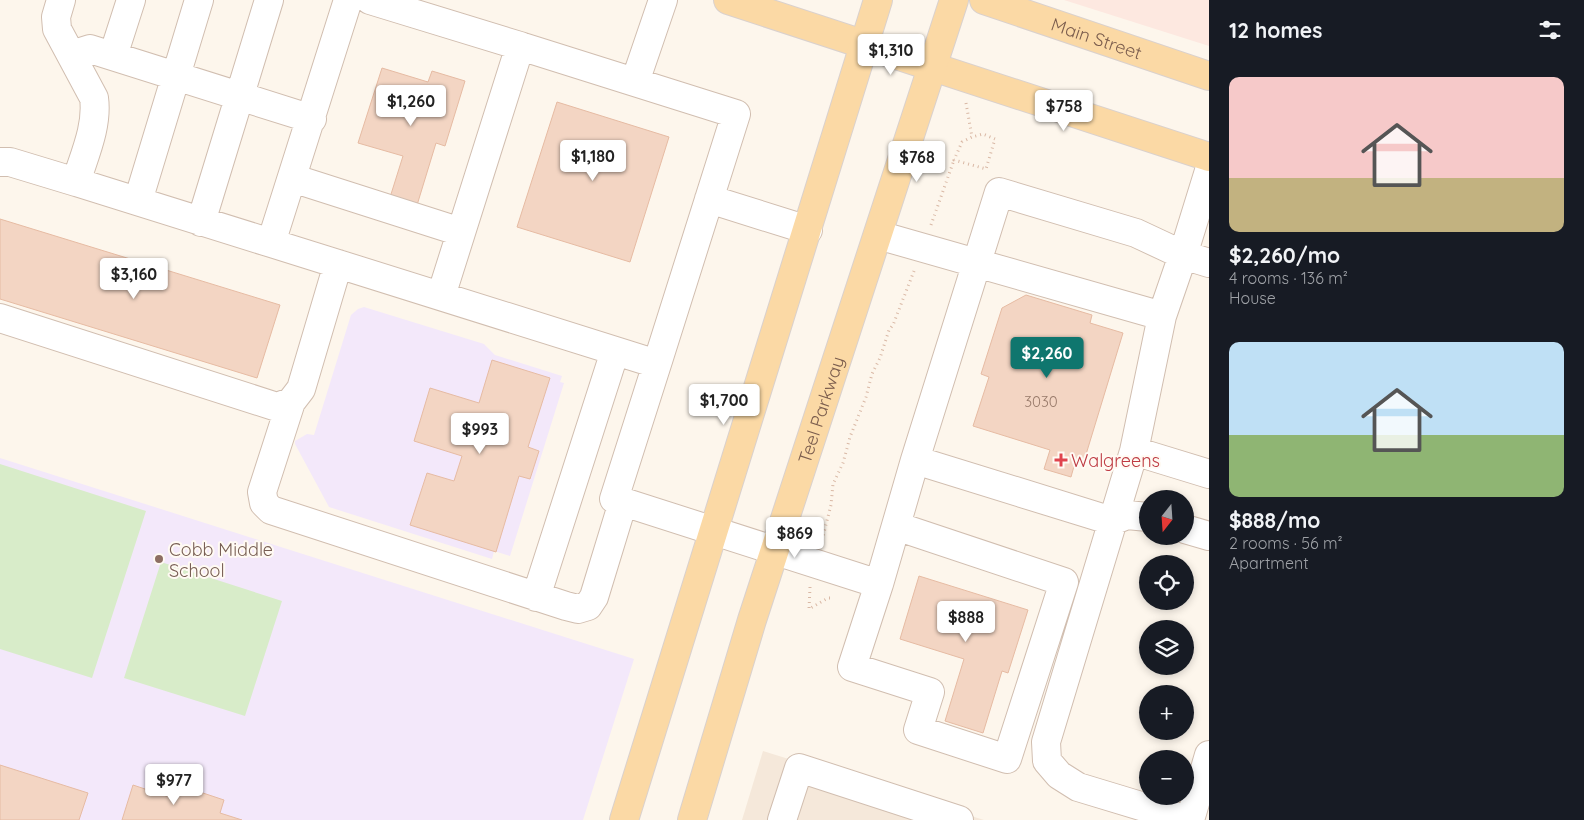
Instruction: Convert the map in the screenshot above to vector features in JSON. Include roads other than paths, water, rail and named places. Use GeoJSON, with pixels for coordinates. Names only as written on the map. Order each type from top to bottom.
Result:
{"type":"FeatureCollection","features":[{"type":"Feature","properties":{"kind":"main road"},"geometry":{"type":"LineString","coordinates":[[728,0],[1209,157]]}},
{"type":"Feature","properties":{"kind":"main road"},"geometry":{"type":"LineString","coordinates":[[624,820],[878,0]]}},
{"type":"Feature","properties":{"kind":"main road","name":"Teel Parkway"},"geometry":{"type":"LineString","coordinates":[[692,820],[775,550],[954,0]]}},
{"type":"Feature","properties":{"kind":"main road","name":"Main Street"},"geometry":{"type":"LineString","coordinates":[[984,0],[1209,76]]}},
{"type":"Feature","properties":{"kind":"lane"},"geometry":{"type":"LineString","coordinates":[[62,0],[56,17],[57,29],[94,98],[96,111],[94,125],[76,182]]}},
{"type":"Feature","properties":{"kind":"lane"},"geometry":{"type":"LineString","coordinates":[[113,56],[131,0]]}},
{"type":"Feature","properties":{"kind":"lane"},"geometry":{"type":"LineString","coordinates":[[138,201],[178,75],[199,0]]}},
{"type":"Feature","properties":{"kind":"lane"},"geometry":{"type":"LineString","coordinates":[[201,222],[269,0]]}},
{"type":"Feature","properties":{"kind":"lane"},"geometry":{"type":"LineString","coordinates":[[272,242],[348,0]]}},
{"type":"Feature","properties":{"kind":"lane"},"geometry":{"type":"LineString","coordinates":[[370,0],[736,114],[614,499],[816,563],[875,596]]}},
{"type":"Feature","properties":{"kind":"lane"},"geometry":{"type":"LineString","coordinates":[[635,82],[663,0]]}},
{"type":"Feature","properties":{"kind":"lane"},"geometry":{"type":"LineString","coordinates":[[441,296],[520,46]]}},
{"type":"Feature","properties":{"kind":"lane"},"geometry":{"type":"LineString","coordinates":[[71,56],[90,49],[178,75],[312,119]]}},
{"type":"Feature","properties":{"kind":"lane"},"geometry":{"type":"LineString","coordinates":[[0,162],[10,162],[201,222],[272,242],[657,364]]}},
{"type":"Feature","properties":{"kind":"lane"},"geometry":{"type":"LineString","coordinates":[[1209,171],[1162,316],[1134,451],[1046,742],[1047,761],[1059,775],[1078,787],[1188,820],[1209,755]]}},
{"type":"Feature","properties":{"kind":"lane"},"geometry":{"type":"LineString","coordinates":[[292,178],[461,232]]}},
{"type":"Feature","properties":{"kind":"lane"},"geometry":{"type":"LineString","coordinates":[[896,526],[1064,582],[1006,759],[918,730],[930,692],[852,667],[999,192],[1136,233],[1183,255],[1209,263]]}},
{"type":"Feature","properties":{"kind":"lane"},"geometry":{"type":"LineString","coordinates":[[709,199],[808,230]]}},
{"type":"Feature","properties":{"kind":"lane"},"geometry":{"type":"LineString","coordinates":[[878,235],[1162,316]]}},
{"type":"Feature","properties":{"kind":"lane"},"geometry":{"type":"LineString","coordinates":[[338,264],[301,389],[291,402],[262,492],[264,503],[271,510],[578,609],[588,606],[594,597],[623,502]]}},
{"type":"Feature","properties":{"kind":"lane"},"geometry":{"type":"LineString","coordinates":[[0,318],[277,407],[291,402]]}},
{"type":"Feature","properties":{"kind":"lane"},"geometry":{"type":"LineString","coordinates":[[536,597],[614,351]]}},
{"type":"Feature","properties":{"kind":"lane"},"geometry":{"type":"LineString","coordinates":[[1134,451],[1209,474]]}},
{"type":"Feature","properties":{"kind":"lane"},"geometry":{"type":"LineString","coordinates":[[915,460],[1112,521],[1127,515],[1139,516]]}},
{"type":"Feature","properties":{"kind":"lane"},"geometry":{"type":"LineString","coordinates":[[1194,532],[1209,536]]}},
{"type":"Feature","properties":{"kind":"lane"},"geometry":{"type":"LineString","coordinates":[[782,820],[799,768],[958,820]]}},
{"type":"Feature","properties":{"kind":"place","name":"Walgreens"},"geometry":{"type":"Point","coordinates":[1061,460]}},
{"type":"Feature","properties":{"kind":"place","name":"Cobb Middle School"},"geometry":{"type":"Point","coordinates":[159,559]}}]}
